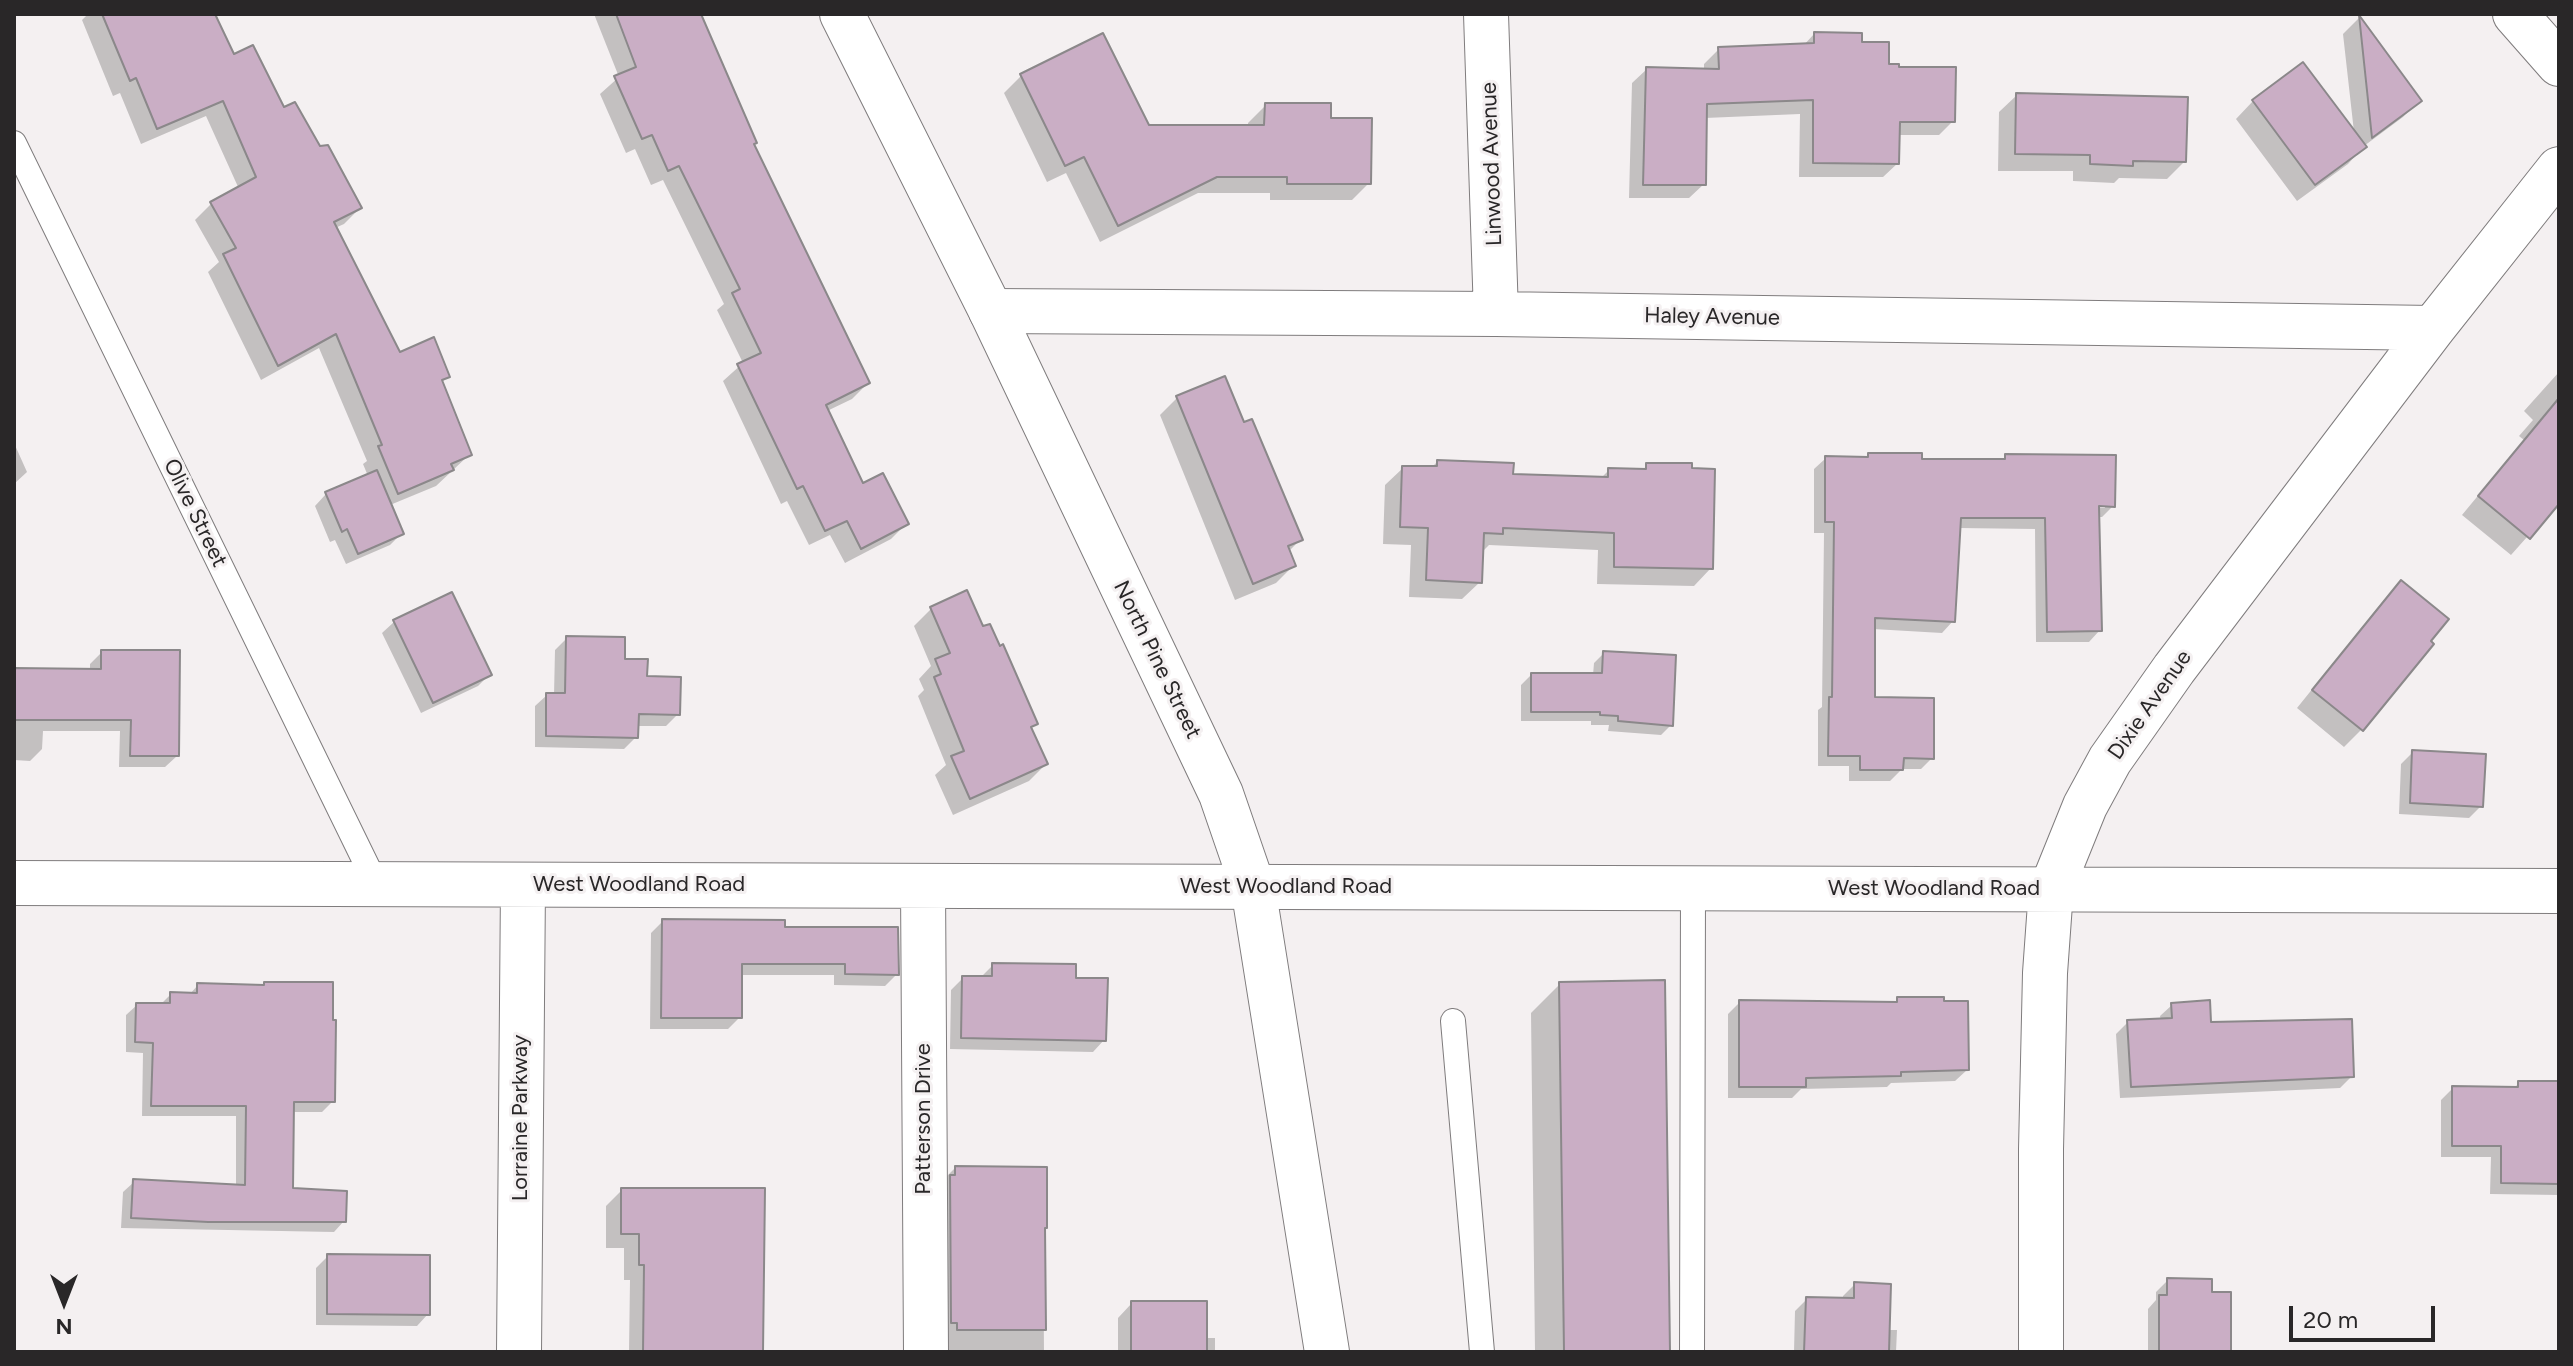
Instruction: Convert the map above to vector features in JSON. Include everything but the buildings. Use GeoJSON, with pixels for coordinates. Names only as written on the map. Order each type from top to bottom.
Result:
{"type":"FeatureCollection","features":[{"type":"Feature","properties":{"kind":"street","name":"North Pine Street"},"geometry":{"type":"LineString","coordinates":[[842,14],[991,311],[1221,794],[1253,887],[1327,1352]]}},
{"type":"Feature","properties":{"kind":"street","name":"Linwood Avenue"},"geometry":{"type":"LineString","coordinates":[[1486,14],[1496,314]]}},
{"type":"Feature","properties":{"kind":"street"},"geometry":{"type":"LineString","coordinates":[[2515,14],[2559,64]]}},
{"type":"Feature","properties":{"kind":"street","name":"Dixie Avenue"},"geometry":{"type":"LineString","coordinates":[[2041,1352],[2041,1149],[2051,890],[2085,806],[2110,760],[2174,669],[2433,328],[2559,169]]}},
{"type":"Feature","properties":{"kind":"street","name":"Haley Avenue"},"geometry":{"type":"LineString","coordinates":[[991,311],[1496,314],[2433,328]]}},
{"type":"Feature","properties":{"kind":"street","name":"West Woodland Road"},"geometry":{"type":"LineString","coordinates":[[14,883],[2559,891]]}},
{"type":"Feature","properties":{"kind":"street","name":"Lorraine Parkway"},"geometry":{"type":"LineString","coordinates":[[519,1352],[523,885]]}},
{"type":"Feature","properties":{"kind":"street","name":"Patterson Drive"},"geometry":{"type":"LineString","coordinates":[[923,886],[926,1352]]}},
{"type":"Feature","properties":{"kind":"lane","name":"Olive Street"},"geometry":{"type":"LineString","coordinates":[[14,143],[376,884]]}},
{"type":"Feature","properties":{"kind":"lane"},"geometry":{"type":"LineString","coordinates":[[1692,1352],[1693,889]]}},
{"type":"Feature","properties":{"kind":"lane"},"geometry":{"type":"LineString","coordinates":[[1453,1021],[1482,1352]]}}]}
